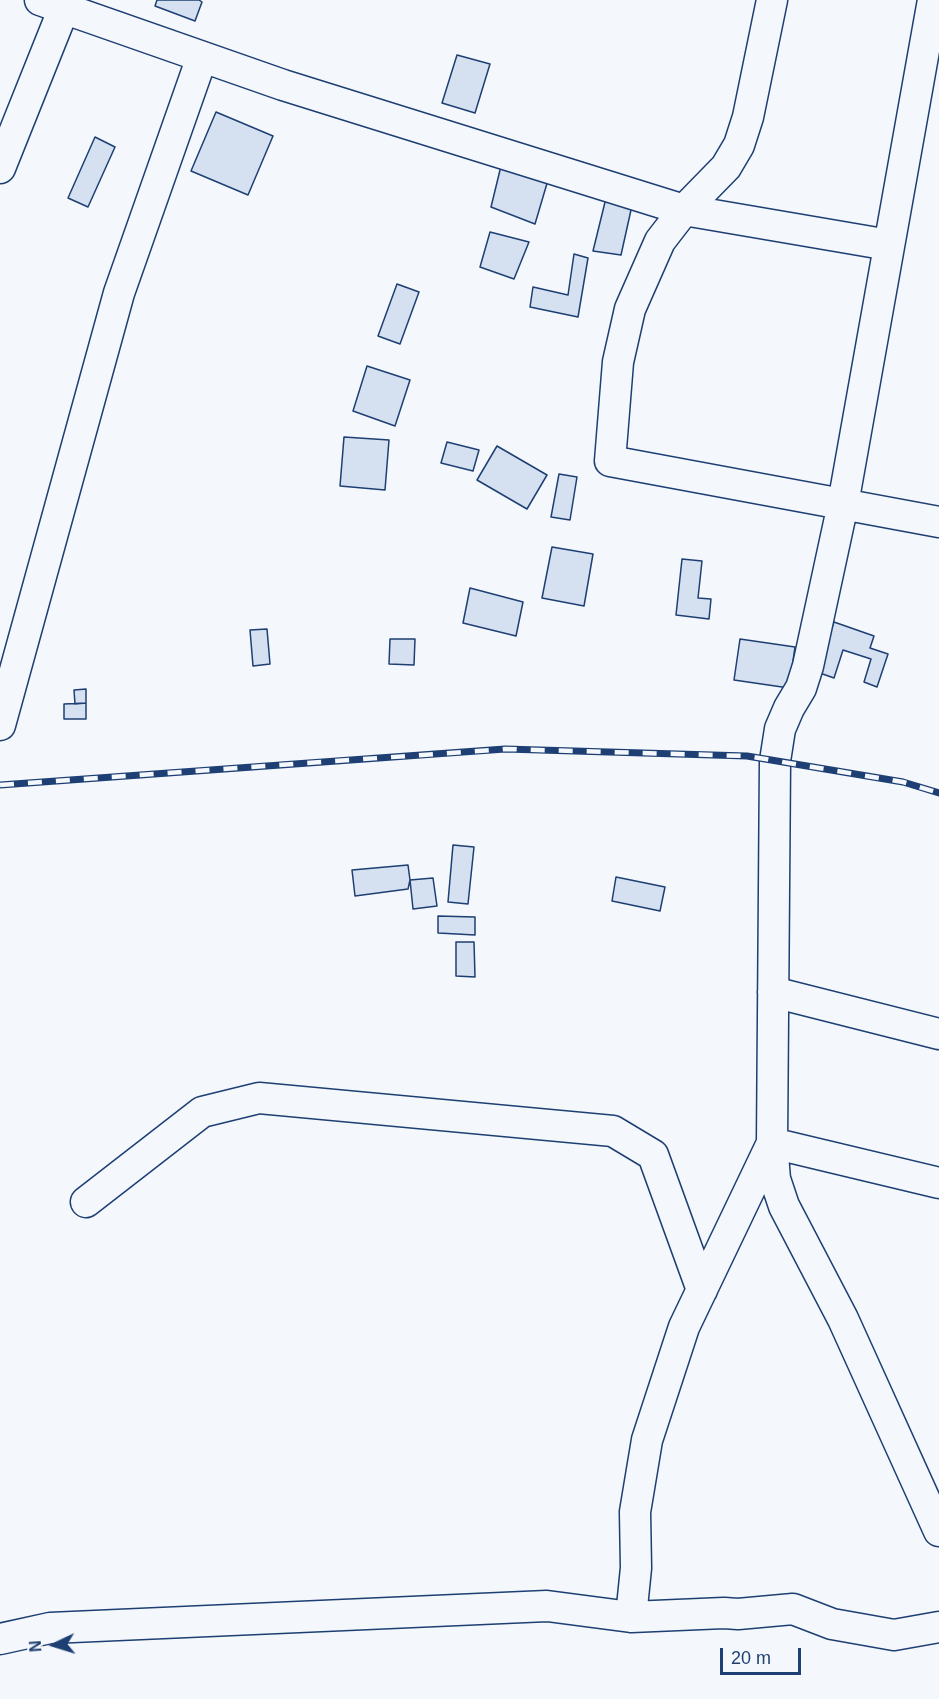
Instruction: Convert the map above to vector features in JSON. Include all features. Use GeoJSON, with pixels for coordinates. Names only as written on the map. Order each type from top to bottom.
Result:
{"type":"FeatureCollection","features":[{"type":"Feature","properties":{"kind":"street"},"geometry":{"type":"LineString","coordinates":[[772,0],[748,117],[739,145],[726,167],[684,210],[660,241],[630,309],[618,362],[610,461],[939,522]]}},
{"type":"Feature","properties":{"kind":"street"},"geometry":{"type":"LineString","coordinates":[[933,0],[843,504],[808,666],[801,688],[780,729],[775,761],[772,1143],[775,1179],[784,1206],[843,1319],[939,1531]]}},
{"type":"Feature","properties":{"kind":"street"},"geometry":{"type":"LineString","coordinates":[[0,168],[52,4],[284,85],[684,210],[889,245]]}},
{"type":"Feature","properties":{"kind":"street"},"geometry":{"type":"LineString","coordinates":[[0,725],[118,293],[202,57]]}},
{"type":"Feature","properties":{"kind":"street"},"geometry":{"type":"LineString","coordinates":[[773,992],[939,1034]]}},
{"type":"Feature","properties":{"kind":"street"},"geometry":{"type":"LineString","coordinates":[[86,1202],[202,1112],[259,1098],[613,1131],[653,1155],[702,1290]]}},
{"type":"Feature","properties":{"kind":"street"},"geometry":{"type":"LineString","coordinates":[[772,1143],[939,1183]]}},
{"type":"Feature","properties":{"kind":"street"},"geometry":{"type":"LineString","coordinates":[[631,1617],[636,1568],[635,1512],[647,1440],[684,1327],[772,1143]]}},
{"type":"Feature","properties":{"kind":"street"},"geometry":{"type":"LineString","coordinates":[[0,1639],[50,1628],[547,1606],[631,1617],[794,1610],[832,1624],[894,1635],[939,1627]]}},
{"type":"Feature","properties":{"kind":"building"},"geometry":{"type":"Polygon","coordinates":[[[157,0],[199,0],[202,2],[195,21],[155,6],[157,0]]]}},
{"type":"Feature","properties":{"kind":"building"},"geometry":{"type":"Polygon","coordinates":[[[457,55],[490,64],[475,113],[442,103],[457,55]]]}},
{"type":"Feature","properties":{"kind":"building"},"geometry":{"type":"Polygon","coordinates":[[[216,112],[273,136],[248,195],[191,171],[216,112]]]}},
{"type":"Feature","properties":{"kind":"building"},"geometry":{"type":"Polygon","coordinates":[[[95,137],[115,147],[88,207],[68,198],[95,137]]]}},
{"type":"Feature","properties":{"kind":"building"},"geometry":{"type":"Polygon","coordinates":[[[501,166],[548,180],[535,224],[491,207],[501,166]]]}},
{"type":"Feature","properties":{"kind":"building"},"geometry":{"type":"Polygon","coordinates":[[[606,198],[633,201],[621,255],[593,251],[606,198]]]}},
{"type":"Feature","properties":{"kind":"building"},"geometry":{"type":"Polygon","coordinates":[[[490,232],[529,242],[514,279],[480,267],[490,232]]]}},
{"type":"Feature","properties":{"kind":"building"},"geometry":{"type":"Polygon","coordinates":[[[574,254],[588,258],[578,317],[530,307],[533,287],[568,295],[574,254]]]}},
{"type":"Feature","properties":{"kind":"building"},"geometry":{"type":"Polygon","coordinates":[[[397,284],[419,292],[400,344],[378,336],[397,284]]]}},
{"type":"Feature","properties":{"kind":"building"},"geometry":{"type":"Polygon","coordinates":[[[367,366],[410,380],[395,426],[353,411],[367,366]]]}},
{"type":"Feature","properties":{"kind":"building"},"geometry":{"type":"Polygon","coordinates":[[[344,437],[389,440],[385,490],[340,486],[344,437]]]}},
{"type":"Feature","properties":{"kind":"building"},"geometry":{"type":"Polygon","coordinates":[[[447,442],[479,450],[473,471],[441,463],[447,442]]]}},
{"type":"Feature","properties":{"kind":"building"},"geometry":{"type":"Polygon","coordinates":[[[497,446],[547,475],[527,509],[477,480],[497,446]]]}},
{"type":"Feature","properties":{"kind":"building"},"geometry":{"type":"Polygon","coordinates":[[[559,474],[577,477],[570,520],[551,517],[559,474]]]}},
{"type":"Feature","properties":{"kind":"building"},"geometry":{"type":"Polygon","coordinates":[[[552,547],[593,554],[584,606],[542,598],[552,547]]]}},
{"type":"Feature","properties":{"kind":"building"},"geometry":{"type":"Polygon","coordinates":[[[682,559],[702,561],[698,598],[711,599],[709,619],[676,615],[682,559]]]}},
{"type":"Feature","properties":{"kind":"building"},"geometry":{"type":"Polygon","coordinates":[[[470,588],[523,602],[516,636],[463,623],[470,588]]]}},
{"type":"Feature","properties":{"kind":"building"},"geometry":{"type":"Polygon","coordinates":[[[834,622],[874,636],[870,648],[888,654],[877,687],[864,682],[871,659],[843,650],[834,678],[817,672],[834,622]]]}},
{"type":"Feature","properties":{"kind":"building"},"geometry":{"type":"Polygon","coordinates":[[[267,629],[270,664],[253,666],[250,630],[267,629]]]}},
{"type":"Feature","properties":{"kind":"building"},"geometry":{"type":"Polygon","coordinates":[[[390,639],[415,639],[414,665],[389,664],[390,639]]]}},
{"type":"Feature","properties":{"kind":"building"},"geometry":{"type":"Polygon","coordinates":[[[740,639],[795,647],[789,688],[734,680],[740,639]]]}},
{"type":"Feature","properties":{"kind":"building"},"geometry":{"type":"Polygon","coordinates":[[[86,689],[86,703],[75,704],[74,690],[86,689]]]}},
{"type":"Feature","properties":{"kind":"building"},"geometry":{"type":"Polygon","coordinates":[[[86,703],[86,719],[64,719],[64,704],[86,703]]]}},
{"type":"Feature","properties":{"kind":"building"},"geometry":{"type":"Polygon","coordinates":[[[453,845],[474,847],[468,904],[448,902],[453,845]]]}},
{"type":"Feature","properties":{"kind":"building"},"geometry":{"type":"Polygon","coordinates":[[[408,865],[410,880],[408,889],[355,896],[352,870],[408,865]]]}},
{"type":"Feature","properties":{"kind":"building"},"geometry":{"type":"Polygon","coordinates":[[[616,877],[665,887],[660,911],[612,901],[616,877]]]}},
{"type":"Feature","properties":{"kind":"building"},"geometry":{"type":"Polygon","coordinates":[[[433,878],[437,906],[413,909],[410,880],[433,878]]]}},
{"type":"Feature","properties":{"kind":"building"},"geometry":{"type":"Polygon","coordinates":[[[438,916],[475,917],[475,935],[438,933],[438,916]]]}},
{"type":"Feature","properties":{"kind":"building"},"geometry":{"type":"Polygon","coordinates":[[[456,942],[474,942],[475,977],[456,976],[456,942]]]}},
{"type":"Feature","properties":{"kind":"railway"},"geometry":{"type":"LineString","coordinates":[[0,785],[505,749],[747,756],[903,782],[939,793]]}}]}
